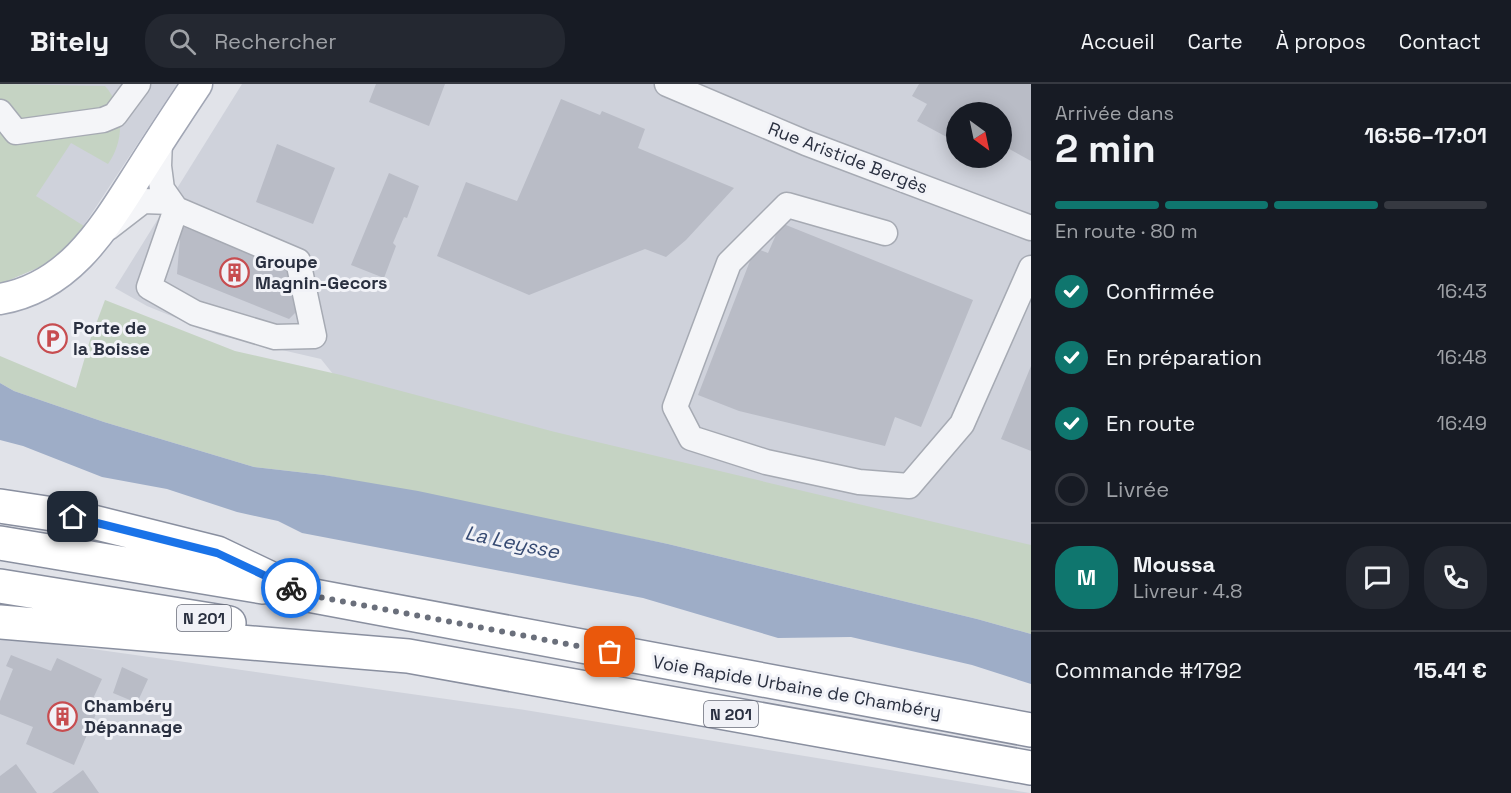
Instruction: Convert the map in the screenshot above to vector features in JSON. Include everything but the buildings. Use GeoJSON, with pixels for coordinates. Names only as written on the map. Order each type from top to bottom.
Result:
{"type":"FeatureCollection","features":[{"type":"Feature","properties":{"kind":"highway"},"geometry":{"type":"LineString","coordinates":[[2,506],[73,517],[217,553],[303,594]]}},
{"type":"Feature","properties":{"kind":"highway","name":"N 201"},"geometry":{"type":"LineString","coordinates":[[0,543],[303,594]]}},
{"type":"Feature","properties":{"kind":"highway","name":"Voie Rapide Urbaine de Chambéry"},"geometry":{"type":"LineString","coordinates":[[0,586],[189,615],[1031,768]]}},
{"type":"Feature","properties":{"kind":"highway","name":"Voie Rapide Urbaine de Chambéry"},"geometry":{"type":"LineString","coordinates":[[303,594],[1031,730]]}},
{"type":"Feature","properties":{"kind":"highway"},"geometry":{"type":"LineString","coordinates":[[0,622],[419,658]]}},
{"type":"Feature","properties":{"kind":"main road"},"geometry":{"type":"LineString","coordinates":[[0,299],[25,293],[56,277],[72,265],[101,233],[197,84]]}},
{"type":"Feature","properties":{"kind":"street"},"geometry":{"type":"LineString","coordinates":[[0,112],[16,132],[103,120],[115,115],[138,84]]}},
{"type":"Feature","properties":{"kind":"street","name":"Rue Aristide Bergès"},"geometry":{"type":"LineString","coordinates":[[668,84],[806,143],[1031,228]]}},
{"type":"Feature","properties":{"kind":"street"},"geometry":{"type":"LineString","coordinates":[[160,140],[159,166],[162,189],[174,206]]}},
{"type":"Feature","properties":{"kind":"street"},"geometry":{"type":"LineString","coordinates":[[101,233],[143,201],[174,206],[298,261],[314,336],[275,338],[195,313],[149,287],[174,206]]}},
{"type":"Feature","properties":{"kind":"street"},"geometry":{"type":"LineString","coordinates":[[885,233],[787,205],[729,263],[675,407],[691,438],[778,465],[859,482],[909,486],[962,424],[1031,268]]}},
{"type":"Feature","properties":{"kind":"shaded area"},"geometry":{"type":"Polygon","coordinates":[[[0,84],[177,84],[63,257],[0,284],[0,84]]]}},
{"type":"Feature","properties":{"kind":"shaded area"},"geometry":{"type":"Polygon","coordinates":[[[242,84],[1031,84],[1031,572],[345,389],[321,359],[218,335],[147,306],[115,288],[242,84]]]}},
{"type":"Feature","properties":{"kind":"shaded area"},"geometry":{"type":"Polygon","coordinates":[[[0,636],[525,710],[1030,793],[0,793],[0,636]]]}},
{"type":"Feature","properties":{"kind":"green space"},"geometry":{"type":"Polygon","coordinates":[[[0,84],[105,86],[116,104],[120,135],[114,155],[108,164],[71,143],[36,196],[84,226],[63,257],[0,284],[0,84]]]}},
{"type":"Feature","properties":{"kind":"green space"},"geometry":{"type":"Polygon","coordinates":[[[105,300],[235,351],[341,375],[555,432],[1031,545],[1031,634],[668,544],[324,475],[254,467],[104,422],[14,391],[0,383],[0,356],[76,388],[105,300]]]}},
{"type":"Feature","properties":{"kind":"water","name":"La Leysse"},"geometry":{"type":"Polygon","coordinates":[[[0,383],[14,391],[104,422],[254,467],[324,475],[418,491],[668,544],[1031,634],[1031,684],[972,665],[851,637],[778,638],[643,598],[302,533],[278,521],[237,512],[167,489],[102,477],[23,446],[0,440],[0,383]]]}},
{"type":"Feature","properties":{"kind":"way so far"},"geometry":{"type":"LineString","coordinates":[[291,588],[303,594],[610,652]]}},
{"type":"Feature","properties":{"kind":"place","name":"Groupe Magnin-Gecors"},"geometry":{"type":"Point","coordinates":[234,272]}},
{"type":"Feature","properties":{"kind":"place","name":"Porte de la Boisse"},"geometry":{"type":"Point","coordinates":[52,338]}},
{"type":"Feature","properties":{"kind":"place","name":"Chambéry Dépannage"},"geometry":{"type":"Point","coordinates":[63,716]}},
{"type":"Feature","properties":{"kind":"route"},"geometry":{"type":"LineString","coordinates":[[73,517],[217,553],[291,588]]}}]}
